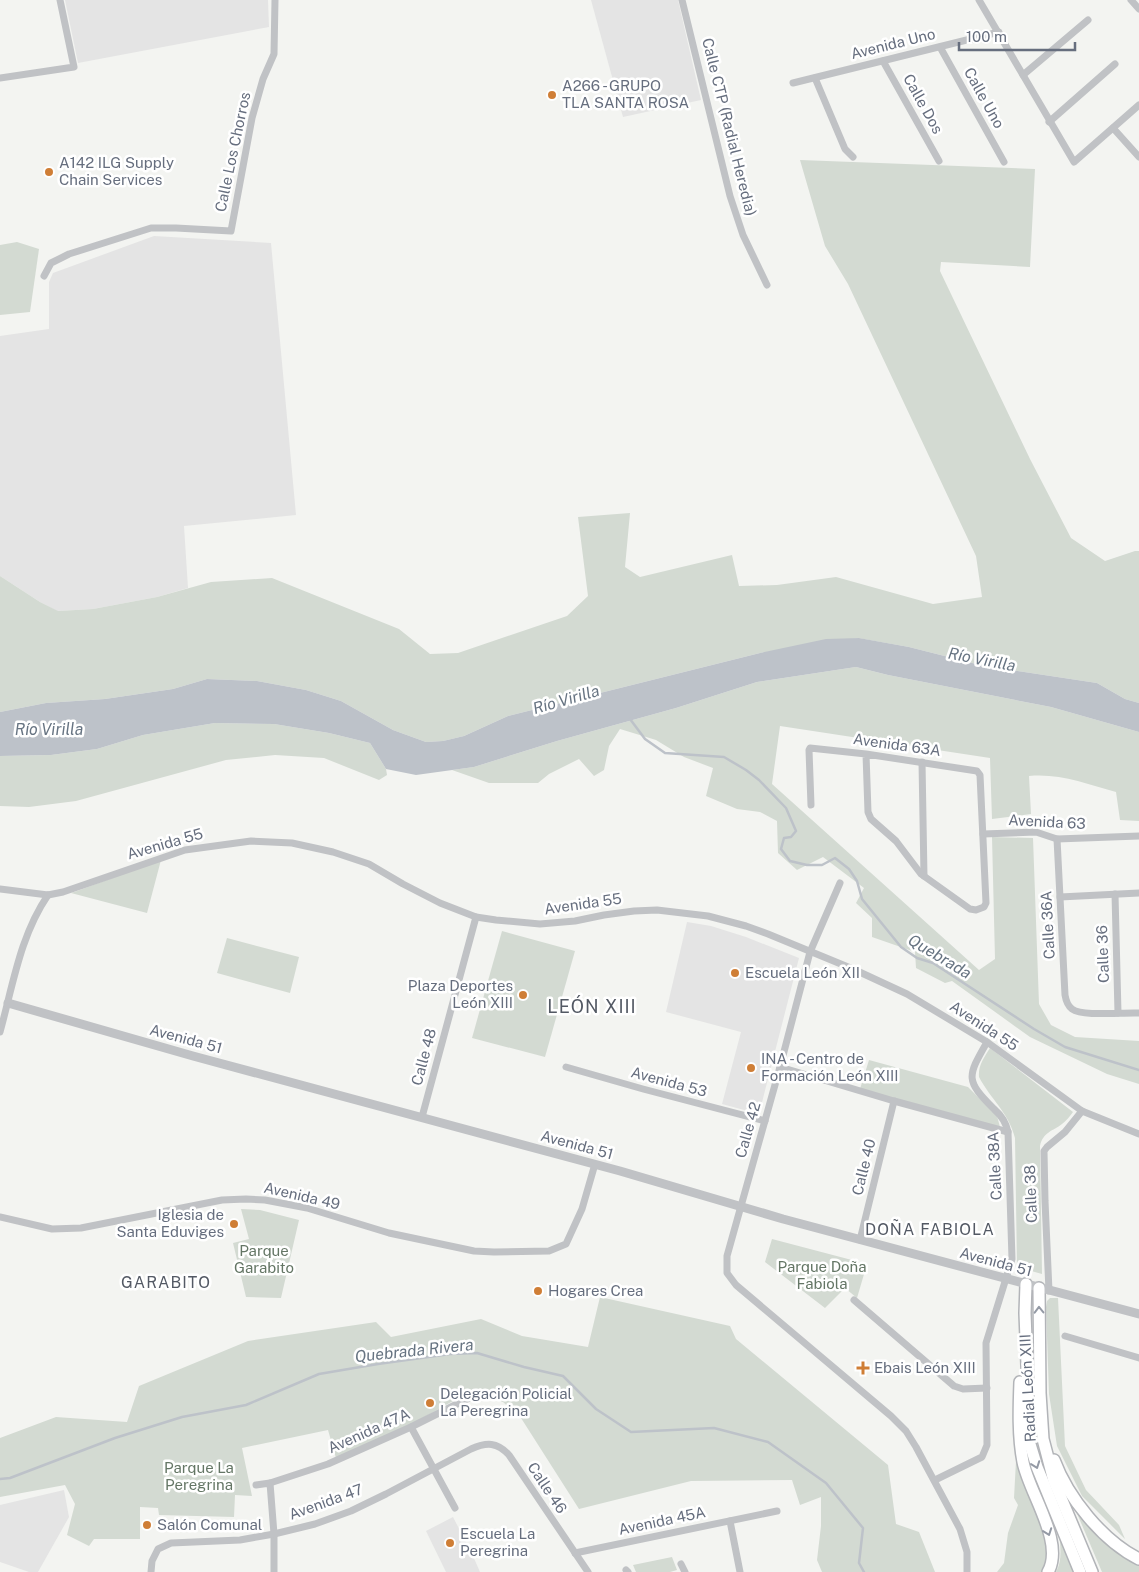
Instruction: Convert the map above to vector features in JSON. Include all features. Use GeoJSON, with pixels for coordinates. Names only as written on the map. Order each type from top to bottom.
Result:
{"type":"FeatureCollection","features":[{"type":"Feature","properties":{"kind":"highway","name":"Radial León XIII"},"geometry":{"type":"LineString","coordinates":[[1026,1284],[1025,1313],[1030,1444],[1040,1476],[1080,1572]]}},
{"type":"Feature","properties":{"kind":"highway","name":"Radial León XIII"},"geometry":{"type":"LineString","coordinates":[[1044,1290],[1040,1393],[1043,1439],[1049,1465],[1092,1572]]}},
{"type":"Feature","properties":{"kind":"highway"},"geometry":{"type":"LineString","coordinates":[[1025,1313],[1019,1430],[1025,1472],[1051,1540],[1052,1559],[1048,1572]]}},
{"type":"Feature","properties":{"kind":"highway"},"geometry":{"type":"LineString","coordinates":[[1040,1393],[1051,1452],[1063,1480],[1090,1519],[1106,1535],[1139,1559]]}},
{"type":"Feature","properties":{"kind":"street"},"geometry":{"type":"LineString","coordinates":[[0,78],[74,67],[60,0]]}},
{"type":"Feature","properties":{"kind":"street","name":"Calle Los Chorros"},"geometry":{"type":"LineString","coordinates":[[44,276],[51,263],[69,254],[151,228],[231,232],[252,118],[263,78],[274,54],[275,0]]}},
{"type":"Feature","properties":{"kind":"street","name":"Calle CTP (Radial Heredia)"},"geometry":{"type":"LineString","coordinates":[[682,0],[730,196],[743,235],[767,285]]}},
{"type":"Feature","properties":{"kind":"street"},"geometry":{"type":"LineString","coordinates":[[979,0],[1074,162],[1139,105]]}},
{"type":"Feature","properties":{"kind":"street"},"geometry":{"type":"LineString","coordinates":[[1131,0],[1139,10]]}},
{"type":"Feature","properties":{"kind":"street"},"geometry":{"type":"LineString","coordinates":[[1023,75],[1088,20]]}},
{"type":"Feature","properties":{"kind":"street","name":"Avenida Uno"},"geometry":{"type":"LineString","coordinates":[[793,83],[999,32]]}},
{"type":"Feature","properties":{"kind":"street","name":"Calle Uno"},"geometry":{"type":"LineString","coordinates":[[940,47],[1004,162]]}},
{"type":"Feature","properties":{"kind":"street","name":"Calle Dos"},"geometry":{"type":"LineString","coordinates":[[883,61],[939,161]]}},
{"type":"Feature","properties":{"kind":"street"},"geometry":{"type":"LineString","coordinates":[[1050,122],[1115,64]]}},
{"type":"Feature","properties":{"kind":"street"},"geometry":{"type":"LineString","coordinates":[[816,78],[845,149],[853,157]]}},
{"type":"Feature","properties":{"kind":"street"},"geometry":{"type":"LineString","coordinates":[[1113,128],[1139,157]]}},
{"type":"Feature","properties":{"kind":"street","name":"Avenida 63A"},"geometry":{"type":"LineString","coordinates":[[811,805],[809,750],[811,748],[922,762],[978,772],[980,775],[983,834]]}},
{"type":"Feature","properties":{"kind":"street"},"geometry":{"type":"LineString","coordinates":[[866,754],[868,812],[871,819],[896,841],[924,876],[970,909],[975,910],[984,907],[986,903],[983,834]]}},
{"type":"Feature","properties":{"kind":"street"},"geometry":{"type":"LineString","coordinates":[[922,762],[924,876]]}},
{"type":"Feature","properties":{"kind":"street","name":"Avenida 63"},"geometry":{"type":"LineString","coordinates":[[983,834],[1036,832],[1057,839],[1139,836]]}},
{"type":"Feature","properties":{"kind":"street","name":"Calle 36A"},"geometry":{"type":"LineString","coordinates":[[1057,839],[1065,995],[1071,1008],[1085,1014],[1118,1013]]}},
{"type":"Feature","properties":{"kind":"street","name":"Avenida 55"},"geometry":{"type":"LineString","coordinates":[[0,889],[48,895],[63,892],[185,850],[251,840],[292,843],[333,852],[369,864],[432,899],[476,917],[540,924],[657,910],[708,916],[746,926],[907,994],[987,1042],[1082,1111],[1139,1134]]}},
{"type":"Feature","properties":{"kind":"street","name":"Calle 42"},"geometry":{"type":"LineString","coordinates":[[840,883],[810,952],[727,1256],[727,1273],[736,1286],[891,1416],[906,1431],[935,1480]]}},
{"type":"Feature","properties":{"kind":"street"},"geometry":{"type":"LineString","coordinates":[[1060,897],[1139,893]]}},
{"type":"Feature","properties":{"kind":"street","name":"Calle 36"},"geometry":{"type":"LineString","coordinates":[[1114,894],[1118,1013]]}},
{"type":"Feature","properties":{"kind":"street"},"geometry":{"type":"LineString","coordinates":[[0,1032],[26,938],[37,912],[48,895]]}},
{"type":"Feature","properties":{"kind":"street","name":"Calle 48"},"geometry":{"type":"LineString","coordinates":[[422,1117],[476,917]]}},
{"type":"Feature","properties":{"kind":"street","name":"Avenida 51"},"geometry":{"type":"LineString","coordinates":[[8,1003],[193,1056],[595,1164],[860,1240],[1139,1314]]}},
{"type":"Feature","properties":{"kind":"street"},"geometry":{"type":"LineString","coordinates":[[1118,1013],[1139,1013]]}},
{"type":"Feature","properties":{"kind":"street","name":"Calle 38A"},"geometry":{"type":"LineString","coordinates":[[935,1480],[982,1457],[985,1453],[987,1445],[986,1343],[1007,1280],[1012,1258],[1008,1132],[1006,1122],[983,1098],[974,1085],[972,1076],[975,1064],[987,1042]]}},
{"type":"Feature","properties":{"kind":"street","name":"Avenida 53"},"geometry":{"type":"LineString","coordinates":[[566,1067],[765,1121]]}},
{"type":"Feature","properties":{"kind":"street"},"geometry":{"type":"LineString","coordinates":[[780,1067],[1008,1132]]}},
{"type":"Feature","properties":{"kind":"street","name":"Calle 40"},"geometry":{"type":"LineString","coordinates":[[860,1240],[894,1101]]}},
{"type":"Feature","properties":{"kind":"street","name":"Calle 38"},"geometry":{"type":"LineString","coordinates":[[1044,1290],[1044,1152],[1047,1147],[1065,1132],[1082,1111]]}},
{"type":"Feature","properties":{"kind":"street","name":"Avenida 49"},"geometry":{"type":"LineString","coordinates":[[0,1217],[52,1229],[81,1228],[222,1200],[265,1200],[300,1207],[389,1233],[474,1251],[549,1251],[566,1244],[582,1209],[595,1164]]}},
{"type":"Feature","properties":{"kind":"street"},"geometry":{"type":"LineString","coordinates":[[854,1300],[954,1386],[963,1389],[987,1388]]}},
{"type":"Feature","properties":{"kind":"street"},"geometry":{"type":"LineString","coordinates":[[1064,1336],[1139,1358]]}},
{"type":"Feature","properties":{"kind":"street","name":"Avenida 47A"},"geometry":{"type":"LineString","coordinates":[[256,1485],[328,1464],[411,1427],[475,1395]]}},
{"type":"Feature","properties":{"kind":"street"},"geometry":{"type":"LineString","coordinates":[[411,1427],[455,1508]]}},
{"type":"Feature","properties":{"kind":"street","name":"Avenida 47"},"geometry":{"type":"LineString","coordinates":[[151,1572],[152,1561],[158,1549],[171,1543],[240,1540],[316,1524],[351,1511],[481,1444],[492,1443]]}},
{"type":"Feature","properties":{"kind":"street","name":"Calle 46"},"geometry":{"type":"LineString","coordinates":[[492,1443],[502,1447],[509,1455],[575,1553]]}},
{"type":"Feature","properties":{"kind":"street"},"geometry":{"type":"LineString","coordinates":[[935,1480],[960,1529],[967,1552],[967,1572]]}},
{"type":"Feature","properties":{"kind":"street"},"geometry":{"type":"LineString","coordinates":[[270,1482],[274,1534],[274,1572]]}},
{"type":"Feature","properties":{"kind":"street","name":"Avenida 45A"},"geometry":{"type":"LineString","coordinates":[[575,1553],[777,1511]]}},
{"type":"Feature","properties":{"kind":"street"},"geometry":{"type":"LineString","coordinates":[[730,1521],[740,1572]]}},
{"type":"Feature","properties":{"kind":"street"},"geometry":{"type":"LineString","coordinates":[[575,1553],[588,1572]]}},
{"type":"Feature","properties":{"kind":"street"},"geometry":{"type":"LineString","coordinates":[[681,1564],[685,1572]]}},
{"type":"Feature","properties":{"kind":"shaded area"},"geometry":{"type":"Polygon","coordinates":[[[65,0],[268,0],[269,27],[78,63],[65,0]]]}},
{"type":"Feature","properties":{"kind":"shaded area"},"geometry":{"type":"Polygon","coordinates":[[[591,0],[678,0],[701,100],[623,117],[591,0]]]}},
{"type":"Feature","properties":{"kind":"shaded area"},"geometry":{"type":"Polygon","coordinates":[[[154,236],[271,243],[296,515],[184,526],[188,588],[157,597],[93,609],[57,611],[0,576],[0,336],[49,329],[49,282],[53,273],[154,236]]]}},
{"type":"Feature","properties":{"kind":"shaded area","name":"Escuela León XII"},"geometry":{"type":"Polygon","coordinates":[[[687,922],[711,926],[746,937],[799,958],[759,1114],[722,1104],[741,1032],[666,1012],[687,922]]]}},
{"type":"Feature","properties":{"kind":"shaded area"},"geometry":{"type":"Polygon","coordinates":[[[64,1490],[69,1517],[38,1572],[29,1572],[0,1562],[0,1505],[64,1490]]]}},
{"type":"Feature","properties":{"kind":"shaded area","name":"Escuela La Peregrina"},"geometry":{"type":"Polygon","coordinates":[[[453,1517],[480,1572],[446,1572],[426,1531],[453,1517]]]}},
{"type":"Feature","properties":{"kind":"green space"},"geometry":{"type":"Polygon","coordinates":[[[800,160],[1035,169],[1030,267],[941,262],[940,271],[1030,459],[1071,538],[1105,561],[1139,551],[1139,703],[1125,699],[1097,683],[984,666],[909,647],[858,638],[760,653],[508,716],[464,736],[443,741],[426,742],[393,730],[341,701],[306,690],[257,681],[207,679],[173,689],[105,699],[46,703],[0,712],[0,576],[40,602],[58,611],[93,609],[157,597],[211,582],[272,578],[399,629],[430,654],[458,653],[567,616],[588,596],[578,517],[630,513],[625,567],[640,577],[732,555],[739,586],[777,585],[836,577],[933,604],[982,597],[976,556],[848,284],[825,246],[800,160]]]}},
{"type":"Feature","properties":{"kind":"green space"},"geometry":{"type":"Polygon","coordinates":[[[17,242],[39,249],[30,312],[0,315],[0,245],[17,242]]]}},
{"type":"Feature","properties":{"kind":"green space"},"geometry":{"type":"Polygon","coordinates":[[[856,667],[1051,707],[1139,732],[1139,821],[1120,820],[1116,792],[1073,780],[1040,775],[1029,776],[1031,814],[992,819],[990,758],[780,726],[772,784],[979,970],[995,959],[992,837],[1033,838],[1039,1004],[1051,1025],[1075,1037],[1139,1041],[1139,1084],[1107,1074],[1030,1037],[952,981],[945,983],[916,968],[915,952],[872,937],[872,918],[856,903],[864,888],[823,857],[797,870],[778,853],[777,821],[760,812],[737,809],[706,796],[713,768],[684,757],[656,740],[620,729],[609,746],[604,770],[594,776],[579,759],[549,774],[538,783],[489,783],[452,770],[474,767],[557,741],[676,708],[757,682],[856,667]]]}},
{"type":"Feature","properties":{"kind":"green space"},"geometry":{"type":"Polygon","coordinates":[[[215,723],[274,724],[329,733],[370,743],[386,769],[387,775],[379,780],[324,758],[275,755],[226,760],[76,801],[29,807],[0,806],[0,756],[51,755],[97,749],[143,735],[215,723]]]}},
{"type":"Feature","properties":{"kind":"green space"},"geometry":{"type":"Polygon","coordinates":[[[161,860],[147,913],[71,893],[77,891],[161,860]]]}},
{"type":"Feature","properties":{"kind":"green space","name":"Plaza Deportes León XIII"},"geometry":{"type":"Polygon","coordinates":[[[502,931],[575,951],[545,1057],[472,1038],[502,931]]]}},
{"type":"Feature","properties":{"kind":"green space"},"geometry":{"type":"Polygon","coordinates":[[[227,938],[299,957],[290,993],[217,973],[227,938]]]}},
{"type":"Feature","properties":{"kind":"green space"},"geometry":{"type":"Polygon","coordinates":[[[990,1048],[1073,1112],[1063,1123],[1043,1138],[1040,1146],[1042,1274],[1017,1267],[1015,1138],[1004,1113],[979,1077],[980,1065],[990,1048]]]}},
{"type":"Feature","properties":{"kind":"green space"},"geometry":{"type":"Polygon","coordinates":[[[869,1060],[968,1087],[997,1116],[1000,1127],[860,1089],[869,1060]]]}},
{"type":"Feature","properties":{"kind":"green space","name":"Parque Garabito"},"geometry":{"type":"Polygon","coordinates":[[[241,1209],[260,1210],[299,1220],[281,1298],[246,1297],[233,1243],[249,1239],[241,1209]]]}},
{"type":"Feature","properties":{"kind":"green space","name":"Parque Doña Fabiola"},"geometry":{"type":"Polygon","coordinates":[[[772,1239],[867,1264],[857,1298],[845,1288],[825,1308],[765,1262],[772,1239]]]}},
{"type":"Feature","properties":{"kind":"green space","name":"Parque La Peregrina"},"geometry":{"type":"Polygon","coordinates":[[[600,1297],[730,1326],[736,1339],[888,1465],[896,1524],[919,1532],[935,1572],[822,1572],[817,1560],[821,1526],[821,1497],[800,1505],[792,1480],[691,1481],[579,1509],[521,1418],[503,1402],[473,1390],[417,1421],[336,1458],[328,1430],[242,1448],[252,1496],[235,1495],[234,1517],[159,1515],[158,1508],[140,1507],[140,1539],[94,1539],[89,1546],[67,1535],[75,1504],[65,1485],[0,1497],[0,1438],[56,1417],[127,1422],[139,1386],[248,1341],[376,1322],[391,1337],[481,1319],[522,1336],[588,1347],[600,1297]]]}},
{"type":"Feature","properties":{"kind":"green space"},"geometry":{"type":"Polygon","coordinates":[[[1050,1298],[1058,1298],[1065,1446],[1086,1490],[1119,1525],[1125,1539],[1082,1496],[1057,1446],[1049,1394],[1046,1307],[1047,1301],[1050,1298]]]}},
{"type":"Feature","properties":{"kind":"green space"},"geometry":{"type":"Polygon","coordinates":[[[1016,1461],[1044,1534],[1046,1562],[1041,1572],[997,1572],[1004,1563],[1008,1533],[1018,1505],[1014,1498],[1016,1461]]]}},
{"type":"Feature","properties":{"kind":"green space"},"geometry":{"type":"Polygon","coordinates":[[[1070,1497],[1139,1561],[1139,1572],[1102,1572],[1070,1497]]]}},
{"type":"Feature","properties":{"kind":"green space"},"geometry":{"type":"Polygon","coordinates":[[[1059,1531],[1073,1572],[1056,1572],[1060,1557],[1059,1531]]]}},
{"type":"Feature","properties":{"kind":"green space"},"geometry":{"type":"Polygon","coordinates":[[[672,1557],[677,1570],[670,1572],[636,1572],[633,1565],[672,1557]]]}},
{"type":"Feature","properties":{"kind":"water","name":"Río Virilla"},"geometry":{"type":"Polygon","coordinates":[[[859,638],[909,647],[984,666],[1097,683],[1125,699],[1139,703],[1139,732],[1051,707],[856,667],[757,682],[676,708],[557,741],[474,767],[416,775],[386,769],[370,743],[329,733],[274,724],[215,723],[143,735],[97,749],[51,755],[0,756],[0,712],[46,703],[105,699],[173,689],[207,679],[257,681],[306,690],[341,701],[393,730],[426,742],[443,741],[464,736],[508,716],[760,653],[826,639],[859,638]]]}},
{"type":"Feature","properties":{"kind":"waterway","name":"Quebrada"},"geometry":{"type":"LineString","coordinates":[[630,719],[645,739],[665,753],[724,757],[759,780],[786,808],[796,831],[791,837],[784,838],[781,849],[790,861],[807,865],[822,865],[835,858],[849,869],[857,881],[862,899],[901,947],[917,958],[933,963],[1065,1047],[1139,1070]]}},
{"type":"Feature","properties":{"kind":"waterway","name":"Quebrada Rivera"},"geometry":{"type":"LineString","coordinates":[[0,1479],[10,1478],[115,1438],[182,1417],[246,1405],[319,1374],[450,1354],[477,1353],[563,1376],[596,1409],[631,1432],[714,1428],[768,1442],[826,1483],[863,1528],[859,1563],[864,1572]]}},
{"type":"Feature","properties":{"kind":"place","name":"A266 - GRUPO TLA SANTA ROSA"},"geometry":{"type":"Point","coordinates":[552,95]}},
{"type":"Feature","properties":{"kind":"place","name":"A142 ILG Supply Chain Services"},"geometry":{"type":"Point","coordinates":[49,172]}},
{"type":"Feature","properties":{"kind":"place","name":"Escuela León XII"},"geometry":{"type":"Point","coordinates":[735,973]}},
{"type":"Feature","properties":{"kind":"place","name":"Plaza Deportes León XIII"},"geometry":{"type":"Point","coordinates":[523,995]}},
{"type":"Feature","properties":{"kind":"place","name":"INA - Centro de Formación León XIII"},"geometry":{"type":"Point","coordinates":[751,1068]}},
{"type":"Feature","properties":{"kind":"place","name":"Iglesia de Santa Eduviges"},"geometry":{"type":"Point","coordinates":[234,1224]}},
{"type":"Feature","properties":{"kind":"place","name":"Hogares Crea"},"geometry":{"type":"Point","coordinates":[538,1291]}},
{"type":"Feature","properties":{"kind":"place","name":"Ebais León XIII"},"geometry":{"type":"Point","coordinates":[863,1368]}},
{"type":"Feature","properties":{"kind":"place","name":"Delegación Policial La Peregrina"},"geometry":{"type":"Point","coordinates":[430,1403]}},
{"type":"Feature","properties":{"kind":"place","name":"Salón Comunal"},"geometry":{"type":"Point","coordinates":[147,1525]}},
{"type":"Feature","properties":{"kind":"place","name":"Escuela La Peregrina"},"geometry":{"type":"Point","coordinates":[450,1543]}},
{"type":"Feature","properties":{"kind":"district","name":"LEÓN XIII"},"geometry":{"type":"Point","coordinates":[592,1007]}},
{"type":"Feature","properties":{"kind":"district","name":"DOÑA FABIOLA"},"geometry":{"type":"Point","coordinates":[930,1229]}},
{"type":"Feature","properties":{"kind":"district","name":"GARABITO"},"geometry":{"type":"Point","coordinates":[166,1282]}}]}
